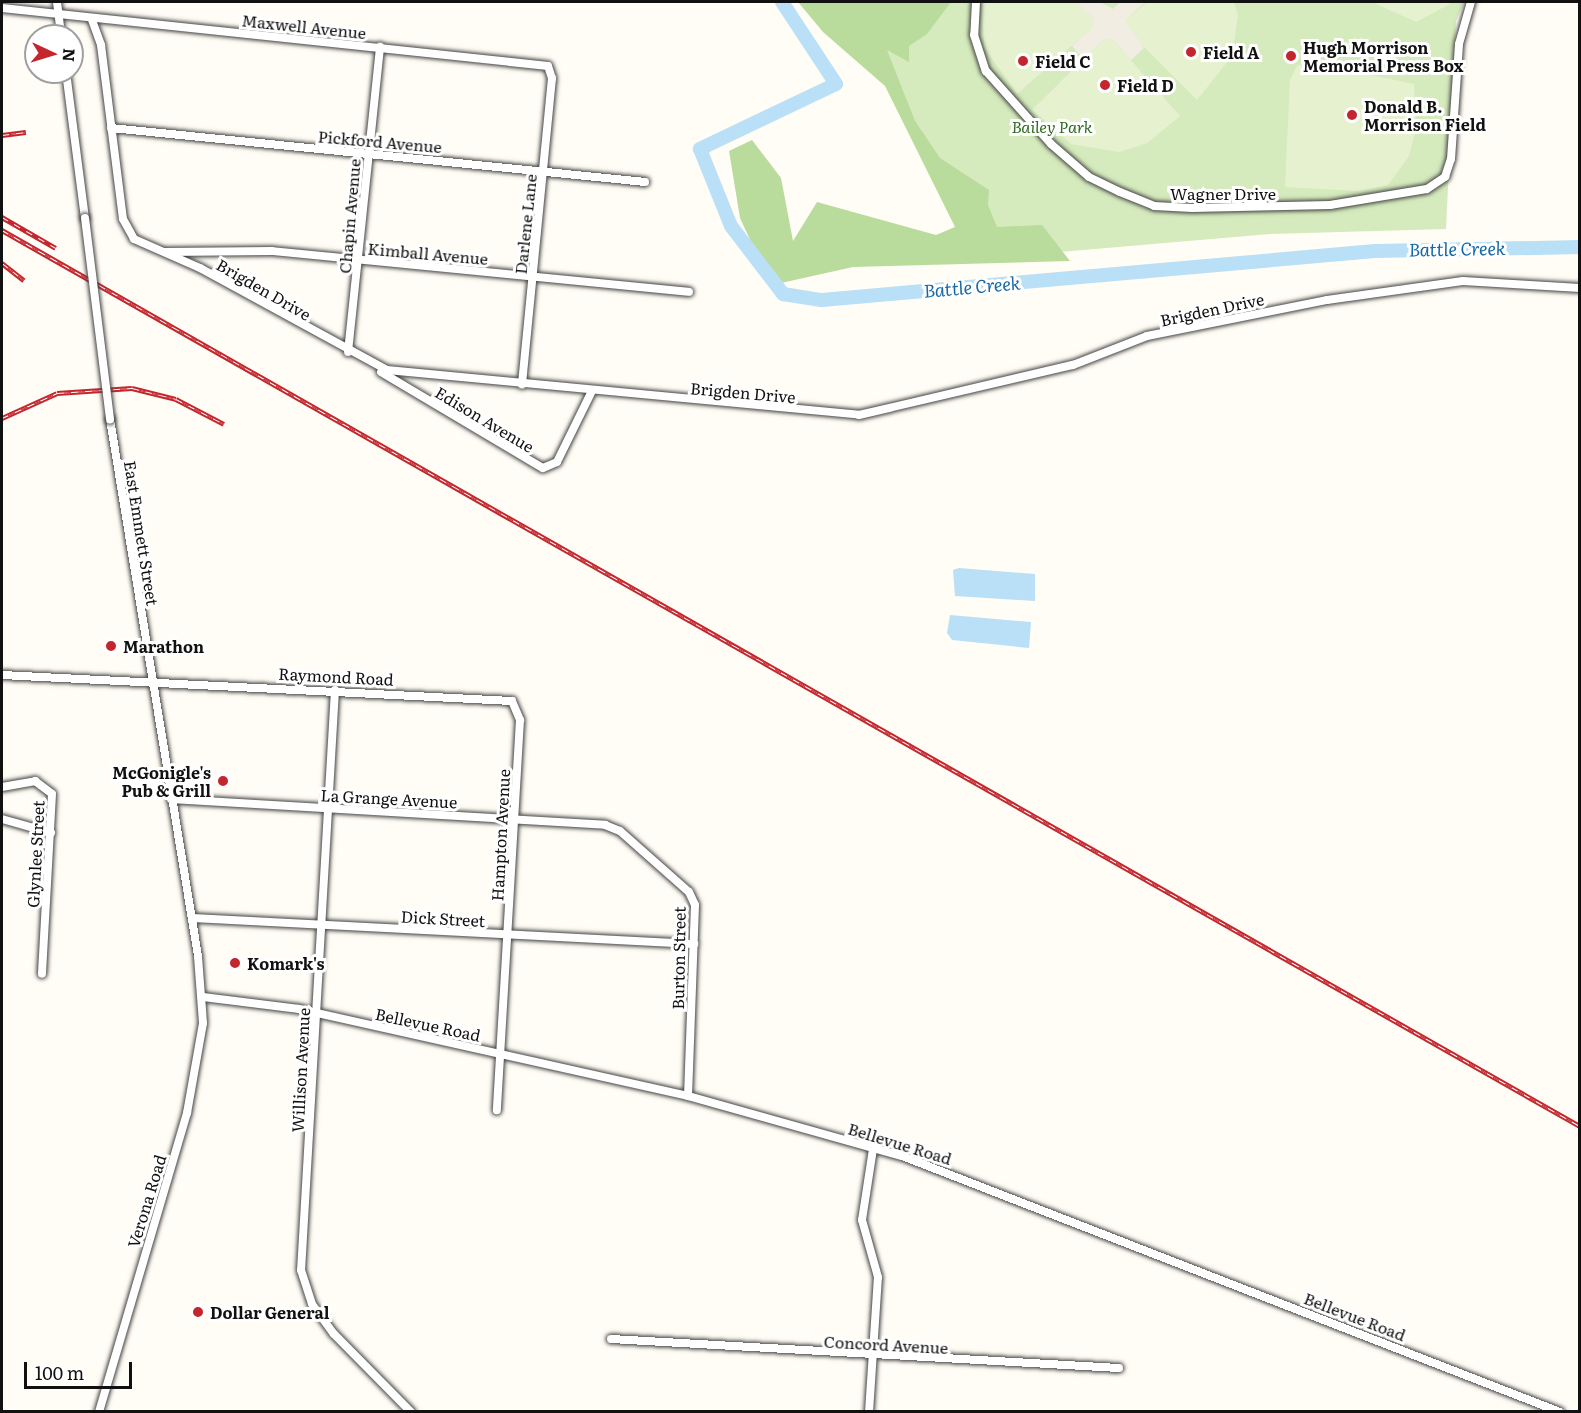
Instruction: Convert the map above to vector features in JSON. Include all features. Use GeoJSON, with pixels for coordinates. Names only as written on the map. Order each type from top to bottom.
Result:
{"type":"FeatureCollection","features":[{"type":"Feature","properties":{"kind":"street"},"geometry":{"type":"LineString","coordinates":[[57,2],[60,24]]}},
{"type":"Feature","properties":{"kind":"street","name":"Wagner Drive"},"geometry":{"type":"LineString","coordinates":[[976,2],[978,52],[1005,95],[1089,177],[1154,206],[1330,205],[1427,189],[1445,177],[1451,159],[1459,44],[1471,2]]}},
{"type":"Feature","properties":{"kind":"street","name":"Maxwell Avenue"},"geometry":{"type":"LineString","coordinates":[[2,8],[58,12],[92,20],[380,47],[548,66]]}},
{"type":"Feature","properties":{"kind":"street","name":"Brigden Drive"},"geometry":{"type":"LineString","coordinates":[[92,20],[97,32],[126,229],[147,248],[164,252],[364,361],[387,370],[522,385],[859,414],[1073,365],[1147,336],[1327,300],[1463,281],[1580,288]]}},
{"type":"Feature","properties":{"kind":"street","name":"Chapin Avenue"},"geometry":{"type":"LineString","coordinates":[[348,352],[380,47]]}},
{"type":"Feature","properties":{"kind":"street","name":"Darlene Lane"},"geometry":{"type":"LineString","coordinates":[[522,385],[552,78],[548,66]]}},
{"type":"Feature","properties":{"kind":"street","name":"East Emmett Street"},"geometry":{"type":"LineString","coordinates":[[68,84],[110,419],[203,997]]}},
{"type":"Feature","properties":{"kind":"street","name":"Pickford Avenue"},"geometry":{"type":"LineString","coordinates":[[111,128],[645,182]]}},
{"type":"Feature","properties":{"kind":"street","name":"Kimball Avenue"},"geometry":{"type":"LineString","coordinates":[[164,252],[226,248],[689,292]]}},
{"type":"Feature","properties":{"kind":"street","name":"Edison Avenue"},"geometry":{"type":"LineString","coordinates":[[364,361],[543,468],[557,462],[592,391]]}},
{"type":"Feature","properties":{"kind":"street","name":"Raymond Road"},"geometry":{"type":"LineString","coordinates":[[2,675],[495,699],[517,706]]}},
{"type":"Feature","properties":{"kind":"street","name":"Willison Avenue"},"geometry":{"type":"LineString","coordinates":[[335,690],[303,1278],[312,1304],[334,1334],[411,1412]]}},
{"type":"Feature","properties":{"kind":"street","name":"Hampton Avenue"},"geometry":{"type":"LineString","coordinates":[[497,1110],[514,819],[517,706]]}},
{"type":"Feature","properties":{"kind":"street","name":"Glynlee Street"},"geometry":{"type":"LineString","coordinates":[[2,787],[26,780],[50,788],[51,833],[42,974]]}},
{"type":"Feature","properties":{"kind":"street","name":"La Grange Avenue"},"geometry":{"type":"LineString","coordinates":[[171,799],[605,825]]}},
{"type":"Feature","properties":{"kind":"street"},"geometry":{"type":"LineString","coordinates":[[2,819],[51,833]]}},
{"type":"Feature","properties":{"kind":"street","name":"Burton Street"},"geometry":{"type":"LineString","coordinates":[[605,825],[689,892],[695,905],[688,1096]]}},
{"type":"Feature","properties":{"kind":"street","name":"Dick Street"},"geometry":{"type":"LineString","coordinates":[[192,918],[694,944]]}},
{"type":"Feature","properties":{"kind":"street","name":"Bellevue Road"},"geometry":{"type":"LineString","coordinates":[[203,997],[317,1014],[688,1096],[873,1149],[986,1184],[1560,1412]]}},
{"type":"Feature","properties":{"kind":"street","name":"Verona Road"},"geometry":{"type":"LineString","coordinates":[[99,1412],[187,1113],[199,1059],[203,997]]}},
{"type":"Feature","properties":{"kind":"street"},"geometry":{"type":"LineString","coordinates":[[869,1412],[878,1277],[862,1220],[873,1149]]}},
{"type":"Feature","properties":{"kind":"street","name":"Concord Avenue"},"geometry":{"type":"LineString","coordinates":[[611,1339],[872,1358],[1119,1368]]}},
{"type":"Feature","properties":{"kind":"green space"},"geometry":{"type":"Polygon","coordinates":[[[798,2],[951,2],[927,34],[909,46],[909,62],[887,50],[915,121],[940,158],[989,190],[988,205],[997,227],[1042,225],[1070,261],[853,267],[781,283],[758,257],[740,218],[729,151],[752,140],[781,178],[793,241],[817,202],[936,235],[955,227],[885,86],[823,32],[798,2]]]}},
{"type":"Feature","properties":{"kind":"green space","name":"Bailey Park"},"geometry":{"type":"Polygon","coordinates":[[[802,2],[1464,2],[1456,21],[1446,229],[1270,234],[977,259],[889,85],[802,2]]]}},
{"type":"Feature","properties":{"kind":"green space","name":"Field C"},"geometry":{"type":"Polygon","coordinates":[[[982,2],[1076,2],[1094,19],[1093,27],[1017,94],[984,47],[982,2]]]}},
{"type":"Feature","properties":{"kind":"green space","name":"Field A"},"geometry":{"type":"Polygon","coordinates":[[[1147,2],[1234,2],[1238,15],[1232,56],[1197,100],[1125,28],[1125,21],[1147,2]]]}},
{"type":"Feature","properties":{"kind":"green space"},"geometry":{"type":"Polygon","coordinates":[[[1372,2],[1449,2],[1450,4],[1416,22],[1372,2]]]}},
{"type":"Feature","properties":{"kind":"green space","name":"Field D"},"geometry":{"type":"Polygon","coordinates":[[[1104,39],[1113,40],[1180,116],[1147,143],[1119,152],[1071,144],[1032,110],[1104,39]]]}},
{"type":"Feature","properties":{"kind":"green space","name":"Donald B. Morrison Field"},"geometry":{"type":"Polygon","coordinates":[[[1308,62],[1414,84],[1416,128],[1409,156],[1388,185],[1359,191],[1285,187],[1290,80],[1297,66],[1308,62]]]}},
{"type":"Feature","properties":{"kind":"shaded area"},"geometry":{"type":"Polygon","coordinates":[[[1076,2],[1100,2],[1113,9],[1120,2],[1145,2],[1125,21],[1144,48],[1131,60],[1113,40],[1104,39],[1084,59],[1072,46],[1093,27],[1094,19],[1076,2]]]}},
{"type":"Feature","properties":{"kind":"water"},"geometry":{"type":"Polygon","coordinates":[[[959,568],[1035,574],[1035,601],[955,596],[953,570],[959,568]]]}},
{"type":"Feature","properties":{"kind":"water"},"geometry":{"type":"Polygon","coordinates":[[[950,615],[1031,622],[1029,648],[952,640],[947,633],[950,615]]]}},
{"type":"Feature","properties":{"kind":"waterway","name":"Battle Creek"},"geometry":{"type":"LineString","coordinates":[[782,2],[836,84],[700,149],[731,226],[783,294],[822,300],[1375,251],[1580,247]]}},
{"type":"Feature","properties":{"kind":"railway"},"geometry":{"type":"LineString","coordinates":[[2,135],[26,132]]}},
{"type":"Feature","properties":{"kind":"railway"},"geometry":{"type":"LineString","coordinates":[[2,217],[56,248]]}},
{"type":"Feature","properties":{"kind":"railway"},"geometry":{"type":"LineString","coordinates":[[2,230],[1580,1126]]}},
{"type":"Feature","properties":{"kind":"railway"},"geometry":{"type":"LineString","coordinates":[[2,263],[24,280]]}},
{"type":"Feature","properties":{"kind":"railway"},"geometry":{"type":"LineString","coordinates":[[2,418],[57,393],[132,388],[176,399],[224,424]]}},
{"type":"Feature","properties":{"kind":"place","name":"Field A"},"geometry":{"type":"Point","coordinates":[1191,52]}},
{"type":"Feature","properties":{"kind":"place","name":"Hugh Morrison Memorial Press Box"},"geometry":{"type":"Point","coordinates":[1291,56]}},
{"type":"Feature","properties":{"kind":"place","name":"Field C"},"geometry":{"type":"Point","coordinates":[1023,61]}},
{"type":"Feature","properties":{"kind":"place","name":"Field D"},"geometry":{"type":"Point","coordinates":[1105,85]}},
{"type":"Feature","properties":{"kind":"place","name":"Donald B. Morrison Field"},"geometry":{"type":"Point","coordinates":[1352,115]}},
{"type":"Feature","properties":{"kind":"place","name":"Marathon"},"geometry":{"type":"Point","coordinates":[111,646]}},
{"type":"Feature","properties":{"kind":"place","name":"McGonigle's Pub & Grill"},"geometry":{"type":"Point","coordinates":[223,781]}},
{"type":"Feature","properties":{"kind":"place","name":"Komark's"},"geometry":{"type":"Point","coordinates":[235,963]}},
{"type":"Feature","properties":{"kind":"place","name":"Dollar General"},"geometry":{"type":"Point","coordinates":[198,1312]}}]}
